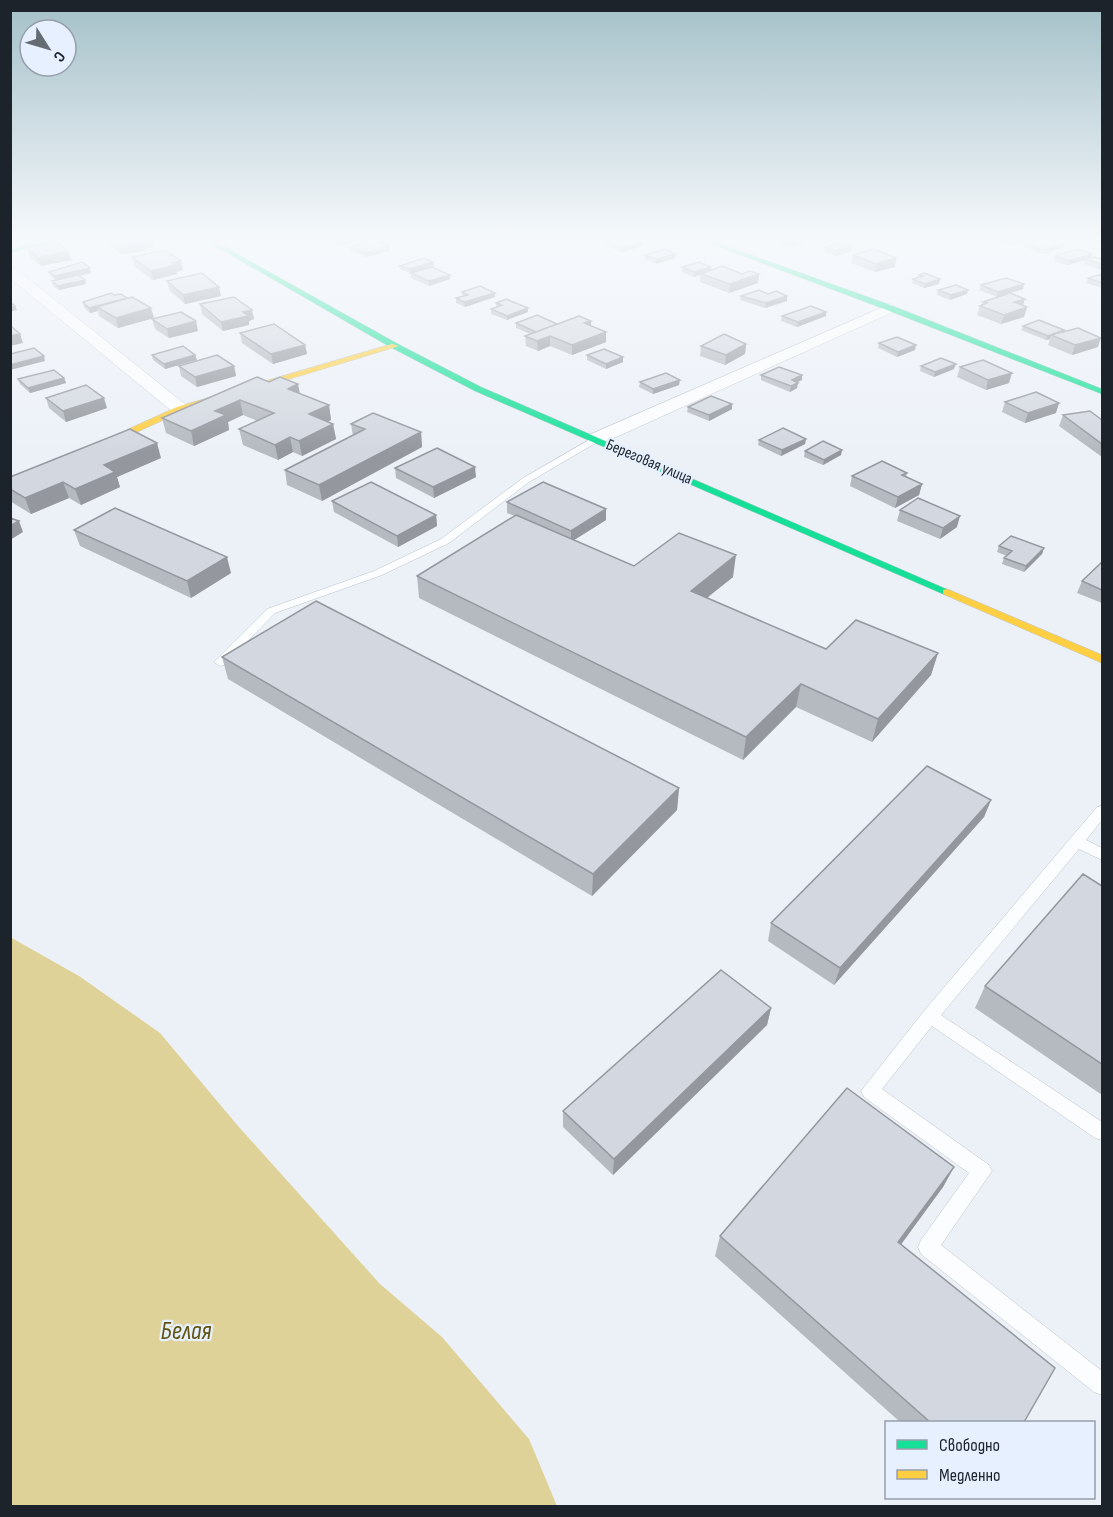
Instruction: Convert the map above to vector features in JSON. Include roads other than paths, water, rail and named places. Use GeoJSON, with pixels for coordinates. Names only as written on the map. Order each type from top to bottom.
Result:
{"type":"FeatureCollection","features":[{"type":"Feature","properties":{"kind":"main road","name":"Береговая улица"},"geometry":{"type":"LineString","coordinates":[[333,311],[478,389],[1102,659]]}},
{"type":"Feature","properties":{"kind":"main road"},"geometry":{"type":"LineString","coordinates":[[897,311],[1102,392]]}},
{"type":"Feature","properties":{"kind":"main road"},"geometry":{"type":"LineString","coordinates":[[10,488],[180,409],[395,346]]}},
{"type":"Feature","properties":{"kind":"street"},"geometry":{"type":"LineString","coordinates":[[59,311],[180,409]]}},
{"type":"Feature","properties":{"kind":"street"},"geometry":{"type":"LineString","coordinates":[[596,439],[884,311]]}},
{"type":"Feature","properties":{"kind":"lane"},"geometry":{"type":"LineString","coordinates":[[220,662],[271,611],[378,573],[445,541],[526,480],[596,439]]}},
{"type":"Feature","properties":{"kind":"lane"},"geometry":{"type":"LineString","coordinates":[[1102,811],[870,1091],[981,1171],[928,1247],[1102,1384]]}},
{"type":"Feature","properties":{"kind":"lane"},"geometry":{"type":"LineString","coordinates":[[1077,841],[1102,855]]}},
{"type":"Feature","properties":{"kind":"lane"},"geometry":{"type":"LineString","coordinates":[[930,1016],[1102,1132]]}},
{"type":"Feature","properties":{"kind":"water","name":"Белая"},"geometry":{"type":"Polygon","coordinates":[[[10,937],[79,976],[160,1033],[238,1126],[380,1284],[442,1337],[529,1439],[557,1506],[11,1506],[10,937]]]}}]}
